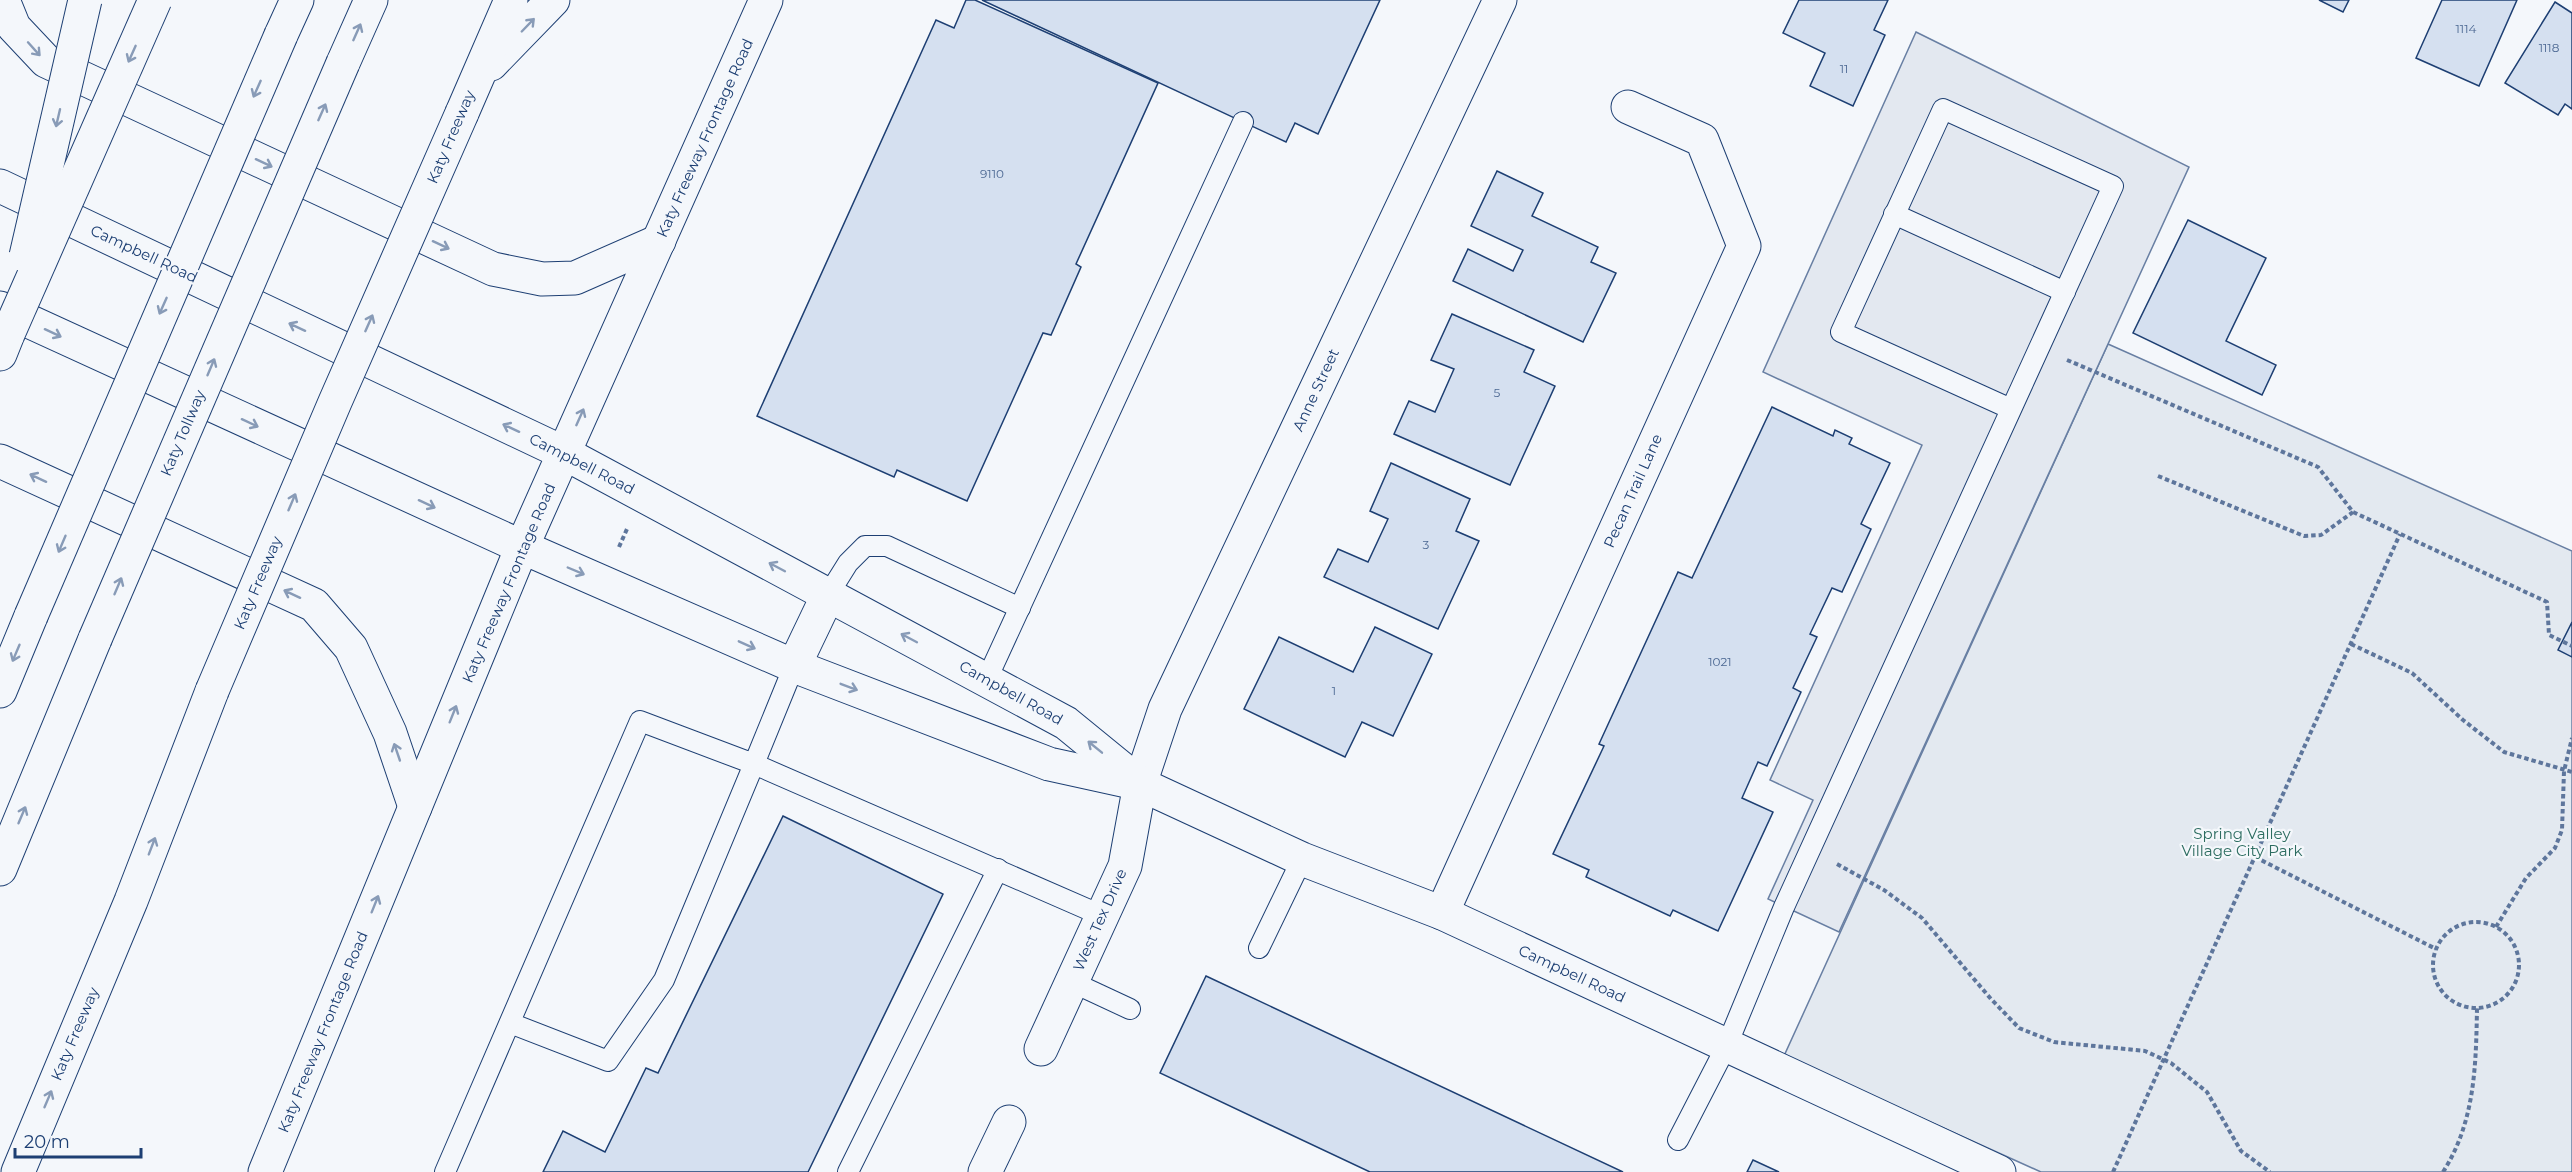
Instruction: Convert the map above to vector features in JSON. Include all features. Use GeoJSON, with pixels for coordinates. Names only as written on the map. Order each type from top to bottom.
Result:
{"type":"FeatureCollection","features":[{"type":"Feature","properties":{"kind":"main road"},"geometry":{"type":"LineString","coordinates":[[3,0],[14,27],[45,62],[493,269],[542,279],[574,278],[659,241]]}},
{"type":"Feature","properties":{"kind":"main road"},"geometry":{"type":"LineString","coordinates":[[3,332],[85,0]]}},
{"type":"Feature","properties":{"kind":"main road"},"geometry":{"type":"LineString","coordinates":[[3,332],[155,0]]}},
{"type":"Feature","properties":{"kind":"main road"},"geometry":{"type":"LineString","coordinates":[[0,691],[297,0]]}},
{"type":"Feature","properties":{"kind":"main road","name":"Katy Tollway"},"geometry":{"type":"LineString","coordinates":[[0,869],[95,639],[371,0]]}},
{"type":"Feature","properties":{"kind":"main road","name":"Katy Freeway"},"geometry":{"type":"LineString","coordinates":[[18,1172],[131,901],[212,691],[335,402],[511,0]]}},
{"type":"Feature","properties":{"kind":"main road"},"geometry":{"type":"LineString","coordinates":[[475,81],[552,0]]}},
{"type":"Feature","properties":{"kind":"main road","name":"Katy Freeway Frontage Road"},"geometry":{"type":"LineString","coordinates":[[265,1172],[522,547],[766,0]]}},
{"type":"Feature","properties":{"kind":"main road","name":"Anne Street"},"geometry":{"type":"LineString","coordinates":[[1140,784],[1170,698],[1500,0]]}},
{"type":"Feature","properties":{"kind":"main road","name":"Pecan Trail Lane"},"geometry":{"type":"LineString","coordinates":[[1442,913],[1744,246],[1702,140],[1628,107]]}},
{"type":"Feature","properties":{"kind":"main road","name":"Campbell Road"},"geometry":{"type":"LineString","coordinates":[[0,186],[564,453],[1066,723],[1140,784]]}},
{"type":"Feature","properties":{"kind":"main road","name":"Campbell Road"},"geometry":{"type":"LineString","coordinates":[[3,332],[522,547],[794,666],[1049,765],[1140,784],[1302,859],[1442,913],[2000,1172]]}},
{"type":"Feature","properties":{"kind":"main road"},"geometry":{"type":"LineString","coordinates":[[0,461],[315,604],[351,648],[390,733],[415,807]]}},
{"type":"Feature","properties":{"kind":"main road"},"geometry":{"type":"LineString","coordinates":[[794,666],[828,595]]}},
{"type":"Feature","properties":{"kind":"main road","name":"West Tex Drive"},"geometry":{"type":"LineString","coordinates":[[1041,1049],[1125,866],[1140,784]]}},
{"type":"Feature","properties":{"kind":"main road"},"geometry":{"type":"LineString","coordinates":[[985,1172],[1009,1122]]}},
{"type":"Feature","properties":{"kind":"lane"},"geometry":{"type":"LineString","coordinates":[[1678,1140],[1727,1046],[1810,849],[2113,186],[1943,109],[1841,332],[2011,409]]}},
{"type":"Feature","properties":{"kind":"lane"},"geometry":{"type":"LineString","coordinates":[[986,681],[1243,122]]}},
{"type":"Feature","properties":{"kind":"lane"},"geometry":{"type":"LineString","coordinates":[[1894,214],[2065,292]]}},
{"type":"Feature","properties":{"kind":"lane"},"geometry":{"type":"LineString","coordinates":[[828,595],[848,563],[865,546],[887,546],[1020,608]]}},
{"type":"Feature","properties":{"kind":"lane"},"geometry":{"type":"LineString","coordinates":[[510,1023],[608,1061],[664,980],[794,666]]}},
{"type":"Feature","properties":{"kind":"lane"},"geometry":{"type":"LineString","coordinates":[[445,1172],[640,721],[754,764],[1103,915]]}},
{"type":"Feature","properties":{"kind":"lane"},"geometry":{"type":"LineString","coordinates":[[1259,948],[1302,859]]}},
{"type":"Feature","properties":{"kind":"lane"},"geometry":{"type":"LineString","coordinates":[[848,1172],[998,869]]}},
{"type":"Feature","properties":{"kind":"lane"},"geometry":{"type":"LineString","coordinates":[[1072,982],[1130,1009]]}},
{"type":"Feature","properties":{"kind":"path"},"geometry":{"type":"LineString","coordinates":[[2039,348],[2318,467],[2353,512],[2547,602],[2549,635],[2572,646]]}},
{"type":"Feature","properties":{"kind":"path"},"geometry":{"type":"LineString","coordinates":[[2158,476],[2304,536],[2321,535],[2353,512]]}},
{"type":"Feature","properties":{"kind":"path"},"geometry":{"type":"LineString","coordinates":[[616,553],[630,523]]}},
{"type":"Feature","properties":{"kind":"path"},"geometry":{"type":"LineString","coordinates":[[2113,1172],[2400,534]]}},
{"type":"Feature","properties":{"kind":"path"},"geometry":{"type":"LineString","coordinates":[[2351,644],[2412,673],[2463,720],[2504,752],[2572,772]]}},
{"type":"Feature","properties":{"kind":"path"},"geometry":{"type":"LineString","coordinates":[[2496,927],[2526,878],[2555,848],[2562,830],[2564,771],[2572,738]]}},
{"type":"Feature","properties":{"kind":"path"},"geometry":{"type":"LineString","coordinates":[[1810,849],[1884,890],[1922,918],[2019,1028],[2054,1042],[2145,1052],[2163,1059],[2207,1092],[2241,1151],[2270,1172]]}},
{"type":"Feature","properties":{"kind":"path"},"geometry":{"type":"LineString","coordinates":[[2255,857],[2436,949]]}},
{"type":"Feature","properties":{"kind":"path"},"geometry":{"type":"LineString","coordinates":[[2468,922],[2483,922],[2496,927],[2508,935],[2516,947],[2519,961],[2518,975],[2513,988],[2491,1005],[2477,1008],[2451,1000],[2441,990],[2435,977],[2433,963],[2436,949],[2444,936],[2455,927],[2468,922]]}},
{"type":"Feature","properties":{"kind":"path"},"geometry":{"type":"LineString","coordinates":[[2443,1172],[2467,1120],[2475,1071],[2477,1008]]}},
{"type":"Feature","properties":{"kind":"green space","name":"Spring Valley Village City Park"},"geometry":{"type":"Polygon","coordinates":[[[2108,344],[2572,551],[2572,1172],[2041,1172],[1784,1056],[2108,344]]]}},
{"type":"Feature","properties":{"kind":"shaded area"},"geometry":{"type":"Polygon","coordinates":[[[1916,32],[2189,167],[1839,932],[1768,899],[1813,800],[1770,780],[1922,445],[1763,372],[1916,32]]]}},
{"type":"Feature","properties":{"kind":"building"},"geometry":{"type":"Polygon","coordinates":[[[966,0],[975,0],[1158,83],[1076,264],[1081,267],[1051,335],[1043,333],[967,501],[897,470],[894,477],[757,416],[936,20],[954,28],[966,0]]]}},
{"type":"Feature","properties":{"kind":"building"},"geometry":{"type":"Polygon","coordinates":[[[982,0],[1380,0],[1318,134],[1295,123],[1286,142],[982,0]]]}},
{"type":"Feature","properties":{"kind":"building"},"geometry":{"type":"Polygon","coordinates":[[[1799,0],[1888,0],[1874,30],[1885,35],[1853,106],[1810,86],[1825,53],[1783,33],[1799,0]]]}},
{"type":"Feature","properties":{"kind":"building"},"geometry":{"type":"Polygon","coordinates":[[[2319,0],[2349,0],[2343,12],[2319,0]]]}},
{"type":"Feature","properties":{"kind":"building"},"geometry":{"type":"Polygon","coordinates":[[[2442,0],[2517,0],[2479,86],[2416,58],[2442,0]]]}},
{"type":"Feature","properties":{"kind":"building"},"geometry":{"type":"Polygon","coordinates":[[[2555,2],[2572,13],[2572,109],[2565,104],[2558,115],[2505,83],[2555,2]]]}},
{"type":"Feature","properties":{"kind":"building"},"geometry":{"type":"Polygon","coordinates":[[[1497,171],[1543,193],[1532,216],[1598,247],[1591,262],[1616,273],[1583,342],[1453,281],[1468,249],[1513,271],[1523,250],[1471,226],[1497,171]]]}},
{"type":"Feature","properties":{"kind":"building"},"geometry":{"type":"Polygon","coordinates":[[[2188,220],[2266,258],[2226,341],[2276,365],[2262,395],[2133,333],[2188,220]]]}},
{"type":"Feature","properties":{"kind":"building"},"geometry":{"type":"Polygon","coordinates":[[[1452,314],[1534,350],[1524,372],[1555,386],[1510,485],[1394,434],[1409,401],[1435,412],[1454,369],[1431,360],[1452,314]]]}},
{"type":"Feature","properties":{"kind":"building"},"geometry":{"type":"Polygon","coordinates":[[[1772,407],[1833,436],[1835,430],[1852,438],[1849,444],[1890,463],[1861,524],[1871,529],[1842,592],[1832,588],[1810,634],[1817,637],[1793,688],[1801,692],[1767,766],[1758,762],[1742,798],[1773,812],[1718,931],[1673,910],[1670,916],[1586,877],[1589,870],[1553,854],[1604,746],[1599,744],[1678,572],[1692,578],[1772,407]]]}},
{"type":"Feature","properties":{"kind":"building"},"geometry":{"type":"Polygon","coordinates":[[[1391,463],[1470,499],[1456,531],[1479,541],[1438,629],[1324,577],[1338,549],[1368,562],[1388,519],[1370,511],[1391,463]]]}},
{"type":"Feature","properties":{"kind":"building"},"geometry":{"type":"Polygon","coordinates":[[[2572,622],[2572,657],[2558,650],[2572,622]]]}},
{"type":"Feature","properties":{"kind":"building"},"geometry":{"type":"Polygon","coordinates":[[[1375,627],[1432,654],[1393,736],[1362,722],[1345,757],[1244,709],[1279,637],[1353,672],[1375,627]]]}},
{"type":"Feature","properties":{"kind":"building"},"geometry":{"type":"Polygon","coordinates":[[[783,816],[943,894],[808,1172],[543,1172],[563,1131],[605,1152],[646,1068],[658,1073],[783,816]]]}},
{"type":"Feature","properties":{"kind":"building"},"geometry":{"type":"Polygon","coordinates":[[[1206,976],[1623,1172],[1370,1172],[1160,1073],[1206,976]]]}},
{"type":"Feature","properties":{"kind":"building"},"geometry":{"type":"Polygon","coordinates":[[[1753,1160],[1779,1172],[1747,1172],[1753,1160]]]}}]}
